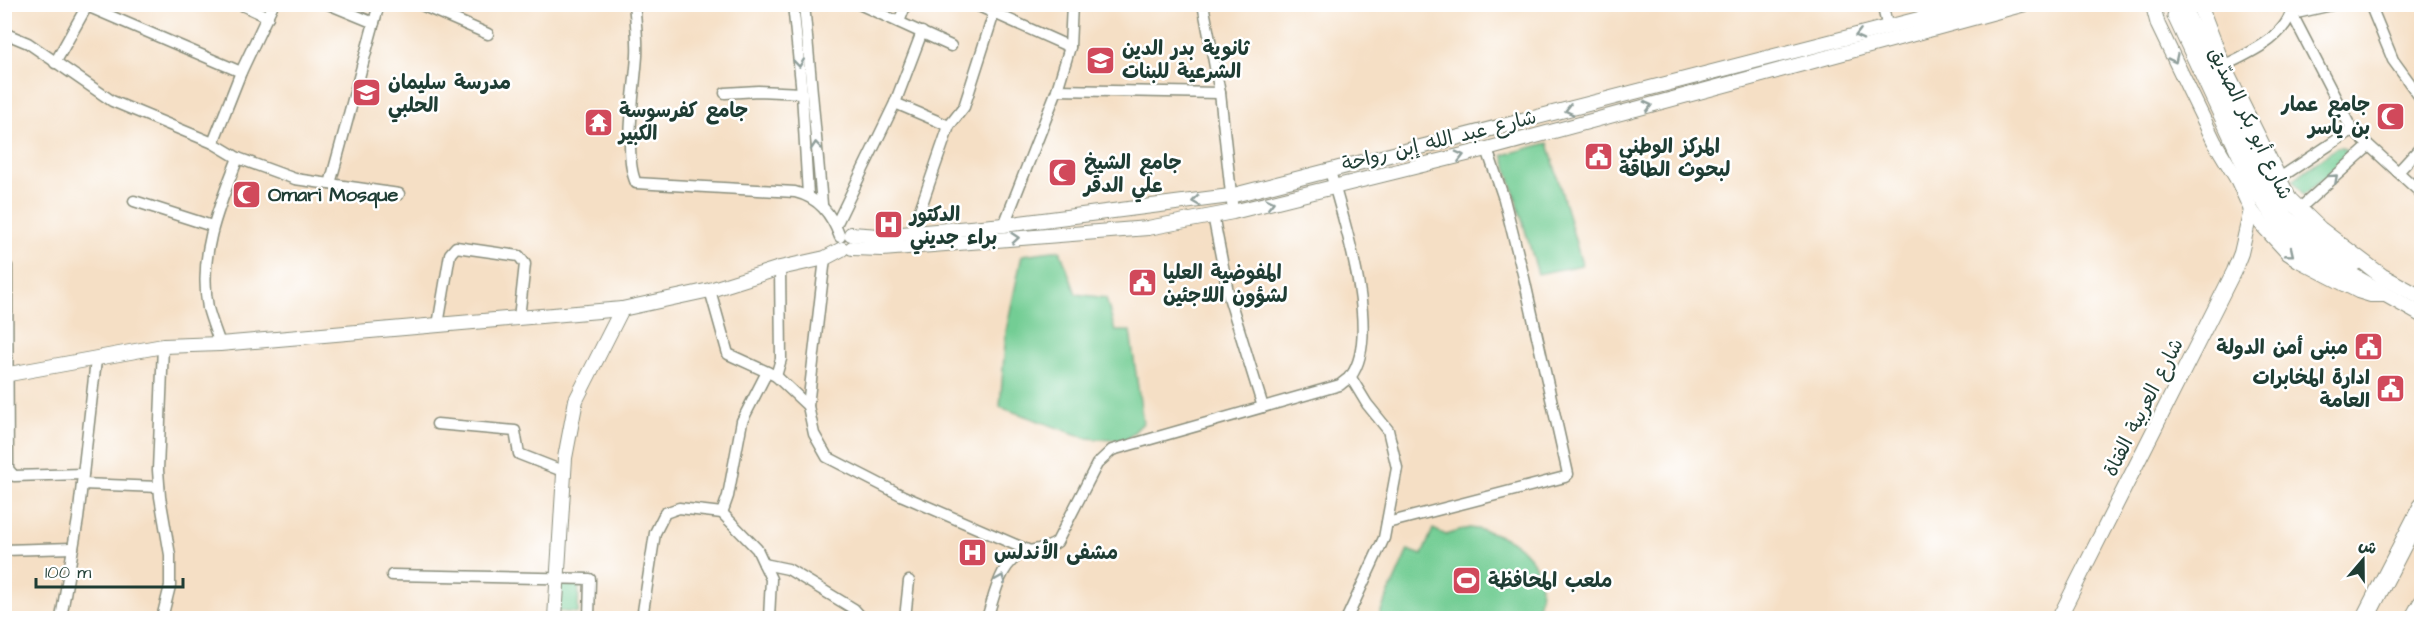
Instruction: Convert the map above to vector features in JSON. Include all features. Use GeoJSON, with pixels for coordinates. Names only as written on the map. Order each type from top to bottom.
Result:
{"type":"FeatureCollection","features":[{"type":"Feature","properties":{"kind":"highway"},"geometry":{"type":"LineString","coordinates":[[2365,618],[2421,507]]}},
{"type":"Feature","properties":{"kind":"highway"},"geometry":{"type":"LineString","coordinates":[[2414,618],[2421,604]]}},
{"type":"Feature","properties":{"kind":"main road","name":"شارع أبو بكر الصدّيق"},"geometry":{"type":"LineString","coordinates":[[2187,10],[2223,66],[2289,199],[2320,229],[2382,276],[2421,298]]}},
{"type":"Feature","properties":{"kind":"main road","name":"شارع أبو بكر الصدّيق"},"geometry":{"type":"LineString","coordinates":[[2187,10],[2257,192],[2279,225],[2302,247],[2421,315]]}},
{"type":"Feature","properties":{"kind":"main road"},"geometry":{"type":"LineString","coordinates":[[2187,10],[2267,186],[2286,217],[2310,237],[2338,255],[2382,276]]}},
{"type":"Feature","properties":{"kind":"street"},"geometry":{"type":"LineString","coordinates":[[240,4],[268,17]]}},
{"type":"Feature","properties":{"kind":"street"},"geometry":{"type":"LineString","coordinates":[[213,142],[241,72],[273,4]]}},
{"type":"Feature","properties":{"kind":"street"},"geometry":{"type":"LineString","coordinates":[[328,4],[374,23]]}},
{"type":"Feature","properties":{"kind":"street"},"geometry":{"type":"LineString","coordinates":[[330,184],[379,4]]}},
{"type":"Feature","properties":{"kind":"street"},"geometry":{"type":"LineString","coordinates":[[419,4],[488,34]]}},
{"type":"Feature","properties":{"kind":"street"},"geometry":{"type":"LineString","coordinates":[[634,4],[638,53],[630,149],[633,177],[636,183],[795,192],[808,195],[822,204],[844,239]]}},
{"type":"Feature","properties":{"kind":"street"},"geometry":{"type":"LineString","coordinates":[[793,4],[802,93],[808,195]]}},
{"type":"Feature","properties":{"kind":"street"},"geometry":{"type":"LineString","coordinates":[[804,4],[822,204]]}},
{"type":"Feature","properties":{"kind":"street"},"geometry":{"type":"LineString","coordinates":[[859,4],[951,46]]}},
{"type":"Feature","properties":{"kind":"street"},"geometry":{"type":"LineString","coordinates":[[899,22],[906,4]]}},
{"type":"Feature","properties":{"kind":"street"},"geometry":{"type":"LineString","coordinates":[[974,4],[1070,47]]}},
{"type":"Feature","properties":{"kind":"street"},"geometry":{"type":"LineString","coordinates":[[1004,225],[1057,90],[1070,47],[1072,4]]}},
{"type":"Feature","properties":{"kind":"street"},"geometry":{"type":"LineString","coordinates":[[1203,4],[1220,93],[1233,212]]}},
{"type":"Feature","properties":{"kind":"street"},"geometry":{"type":"LineString","coordinates":[[1882,4],[1888,28]]}},
{"type":"Feature","properties":{"kind":"street","name":"شارع عبد الله إبن رواحة"},"geometry":{"type":"LineString","coordinates":[[844,239],[1004,225],[1230,196],[1977,4]]}},
{"type":"Feature","properties":{"kind":"street","name":"شارع عبد الله إبن رواحة"},"geometry":{"type":"LineString","coordinates":[[844,239],[882,249],[1148,228],[1233,212],[1487,149],[2025,4]]}},
{"type":"Feature","properties":{"kind":"street"},"geometry":{"type":"LineString","coordinates":[[2223,66],[2269,43],[2293,9],[2336,4]]}},
{"type":"Feature","properties":{"kind":"street"},"geometry":{"type":"LineString","coordinates":[[2370,4],[2392,60],[2420,95]]}},
{"type":"Feature","properties":{"kind":"street"},"geometry":{"type":"LineString","coordinates":[[55,63],[87,5],[241,72]]}},
{"type":"Feature","properties":{"kind":"street","name":"شارع أبو بكر الصدّيق"},"geometry":{"type":"LineString","coordinates":[[2153,5],[2157,24],[2214,141],[2238,181],[2251,210],[2280,245],[2300,261],[2358,291],[2385,295]]}},
{"type":"Feature","properties":{"kind":"street"},"geometry":{"type":"LineString","coordinates":[[2293,9],[2352,130],[2421,194]]}},
{"type":"Feature","properties":{"kind":"street"},"geometry":{"type":"LineString","coordinates":[[912,233],[949,126],[964,107],[994,14]]}},
{"type":"Feature","properties":{"kind":"street"},"geometry":{"type":"LineString","coordinates":[[6,375],[164,346],[220,344],[622,309],[710,290],[780,268],[825,258],[844,239],[922,32]]}},
{"type":"Feature","properties":{"kind":"street"},"geometry":{"type":"LineString","coordinates":[[4,33],[28,43],[111,101],[213,142],[238,158],[295,179],[399,194]]}},
{"type":"Feature","properties":{"kind":"street"},"geometry":{"type":"LineString","coordinates":[[1057,90],[1220,93]]}},
{"type":"Feature","properties":{"kind":"street"},"geometry":{"type":"LineString","coordinates":[[725,93],[758,91],[802,93]]}},
{"type":"Feature","properties":{"kind":"street"},"geometry":{"type":"LineString","coordinates":[[895,103],[949,126]]}},
{"type":"Feature","properties":{"kind":"street"},"geometry":{"type":"LineString","coordinates":[[2278,179],[2352,130]]}},
{"type":"Feature","properties":{"kind":"street"},"geometry":{"type":"LineString","coordinates":[[2299,209],[2369,146]]}},
{"type":"Feature","properties":{"kind":"street"},"geometry":{"type":"LineString","coordinates":[[2398,172],[2421,146]]}},
{"type":"Feature","properties":{"kind":"street"},"geometry":{"type":"LineString","coordinates":[[1388,523],[1565,477],[1568,474],[1524,278],[1504,199],[1487,149]]}},
{"type":"Feature","properties":{"kind":"street"},"geometry":{"type":"LineString","coordinates":[[220,344],[208,308],[206,274],[212,226],[238,158]]}},
{"type":"Feature","properties":{"kind":"street"},"geometry":{"type":"LineString","coordinates":[[987,618],[1009,562],[1018,555],[1050,548],[1057,542],[1097,464],[1112,450],[1340,385],[1350,376],[1363,340],[1360,287],[1330,171]]}},
{"type":"Feature","properties":{"kind":"street"},"geometry":{"type":"LineString","coordinates":[[134,201],[212,226]]}},
{"type":"Feature","properties":{"kind":"street","name":"شارع العربية الفتاة"},"geometry":{"type":"LineString","coordinates":[[2059,618],[2234,271],[2241,253],[2251,210]]}},
{"type":"Feature","properties":{"kind":"street"},"geometry":{"type":"LineString","coordinates":[[1213,215],[1229,297],[1263,407]]}},
{"type":"Feature","properties":{"kind":"street"},"geometry":{"type":"LineString","coordinates":[[438,325],[450,254],[456,247],[519,256],[524,259],[519,318]]}},
{"type":"Feature","properties":{"kind":"street"},"geometry":{"type":"LineString","coordinates":[[825,258],[808,406],[814,434],[827,457],[903,496],[1030,551]]}},
{"type":"Feature","properties":{"kind":"street"},"geometry":{"type":"LineString","coordinates":[[7,266],[6,375],[8,469],[10,473],[14,476],[82,479],[159,487]]}},
{"type":"Feature","properties":{"kind":"street"},"geometry":{"type":"LineString","coordinates":[[722,513],[728,496],[742,421],[781,360],[780,268]]}},
{"type":"Feature","properties":{"kind":"street"},"geometry":{"type":"LineString","coordinates":[[710,290],[728,354],[772,374],[808,406]]}},
{"type":"Feature","properties":{"kind":"street"},"geometry":{"type":"LineString","coordinates":[[555,618],[565,459],[576,400],[622,309]]}},
{"type":"Feature","properties":{"kind":"street"},"geometry":{"type":"LineString","coordinates":[[162,618],[170,586],[170,555],[159,487],[159,429],[164,346]]}},
{"type":"Feature","properties":{"kind":"street"},"geometry":{"type":"LineString","coordinates":[[61,618],[73,548],[96,360]]}},
{"type":"Feature","properties":{"kind":"street"},"geometry":{"type":"LineString","coordinates":[[1347,618],[1384,538],[1397,468],[1388,430],[1350,376]]}},
{"type":"Feature","properties":{"kind":"street"},"geometry":{"type":"LineString","coordinates":[[437,424],[515,431],[519,454],[565,472]]}},
{"type":"Feature","properties":{"kind":"street"},"geometry":{"type":"LineString","coordinates":[[642,618],[656,533],[665,513],[679,508],[722,513],[757,549],[771,579],[769,618]]}},
{"type":"Feature","properties":{"kind":"street"},"geometry":{"type":"LineString","coordinates":[[2104,528],[2118,535]]}},
{"type":"Feature","properties":{"kind":"street"},"geometry":{"type":"LineString","coordinates":[[4,550],[73,548]]}},
{"type":"Feature","properties":{"kind":"street"},"geometry":{"type":"LineString","coordinates":[[764,564],[788,569],[854,609],[862,618]]}},
{"type":"Feature","properties":{"kind":"street"},"geometry":{"type":"LineString","coordinates":[[392,575],[590,579],[589,618]]}},
{"type":"Feature","properties":{"kind":"street"},"geometry":{"type":"LineString","coordinates":[[905,618],[909,581]]}},
{"type":"Feature","properties":{"kind":"green space"},"geometry":{"type":"Polygon","coordinates":[[[1548,143],[1582,265],[1538,274],[1503,155],[1548,143]]]}},
{"type":"Feature","properties":{"kind":"green space"},"geometry":{"type":"Polygon","coordinates":[[[2337,147],[2342,147],[2353,155],[2303,195],[2293,180],[2337,147]]]}},
{"type":"Feature","properties":{"kind":"green space"},"geometry":{"type":"Polygon","coordinates":[[[1060,250],[1076,294],[1106,298],[1115,331],[1130,331],[1143,423],[1125,441],[1086,438],[1000,407],[1006,331],[1022,255],[1060,250]]]}},
{"type":"Feature","properties":{"kind":"green space","name":"ملعب المحافظة"},"geometry":{"type":"Polygon","coordinates":[[[1469,528],[1503,537],[1517,545],[1529,556],[1536,568],[1540,583],[1540,600],[1534,618],[1378,618],[1408,550],[1422,555],[1433,529],[1446,535],[1469,528]]]}},
{"type":"Feature","properties":{"kind":"green space"},"geometry":{"type":"Polygon","coordinates":[[[559,582],[579,582],[578,613],[557,611],[559,582]]]}},
{"type":"Feature","properties":{"kind":"place","name":"ثانوية بدر الدين الشرعية للبنات"},"geometry":{"type":"Point","coordinates":[1101,60]}},
{"type":"Feature","properties":{"kind":"place","name":"مدرسة سليمان الحلبي"},"geometry":{"type":"Point","coordinates":[367,93]}},
{"type":"Feature","properties":{"kind":"place","name":"جامع عمار بن ياسر"},"geometry":{"type":"Point","coordinates":[2391,116]}},
{"type":"Feature","properties":{"kind":"place","name":"جامع كفرسوسة الكبير"},"geometry":{"type":"Point","coordinates":[598,122]}},
{"type":"Feature","properties":{"kind":"place","name":"المركز الوطني لبحوث الطاقة"},"geometry":{"type":"Point","coordinates":[1598,157]}},
{"type":"Feature","properties":{"kind":"place","name":"جامع الشيخ علي الدقر"},"geometry":{"type":"Point","coordinates":[1063,173]}},
{"type":"Feature","properties":{"kind":"place","name":"Omari Mosque"},"geometry":{"type":"Point","coordinates":[247,194]}},
{"type":"Feature","properties":{"kind":"place","name":"الدكتور براء جديني"},"geometry":{"type":"Point","coordinates":[889,225]}},
{"type":"Feature","properties":{"kind":"place","name":"المفوضية العليا لشؤون اللاجئين"},"geometry":{"type":"Point","coordinates":[1142,283]}},
{"type":"Feature","properties":{"kind":"place","name":"مبنى أمن الدولة"},"geometry":{"type":"Point","coordinates":[2369,347]}},
{"type":"Feature","properties":{"kind":"place","name":"ادارة المخابرات العامة"},"geometry":{"type":"Point","coordinates":[2391,388]}},
{"type":"Feature","properties":{"kind":"place","name":"مشفى الأندلس"},"geometry":{"type":"Point","coordinates":[973,552]}},
{"type":"Feature","properties":{"kind":"place","name":"ملعب المحافظة"},"geometry":{"type":"Point","coordinates":[1467,580]}}]}
